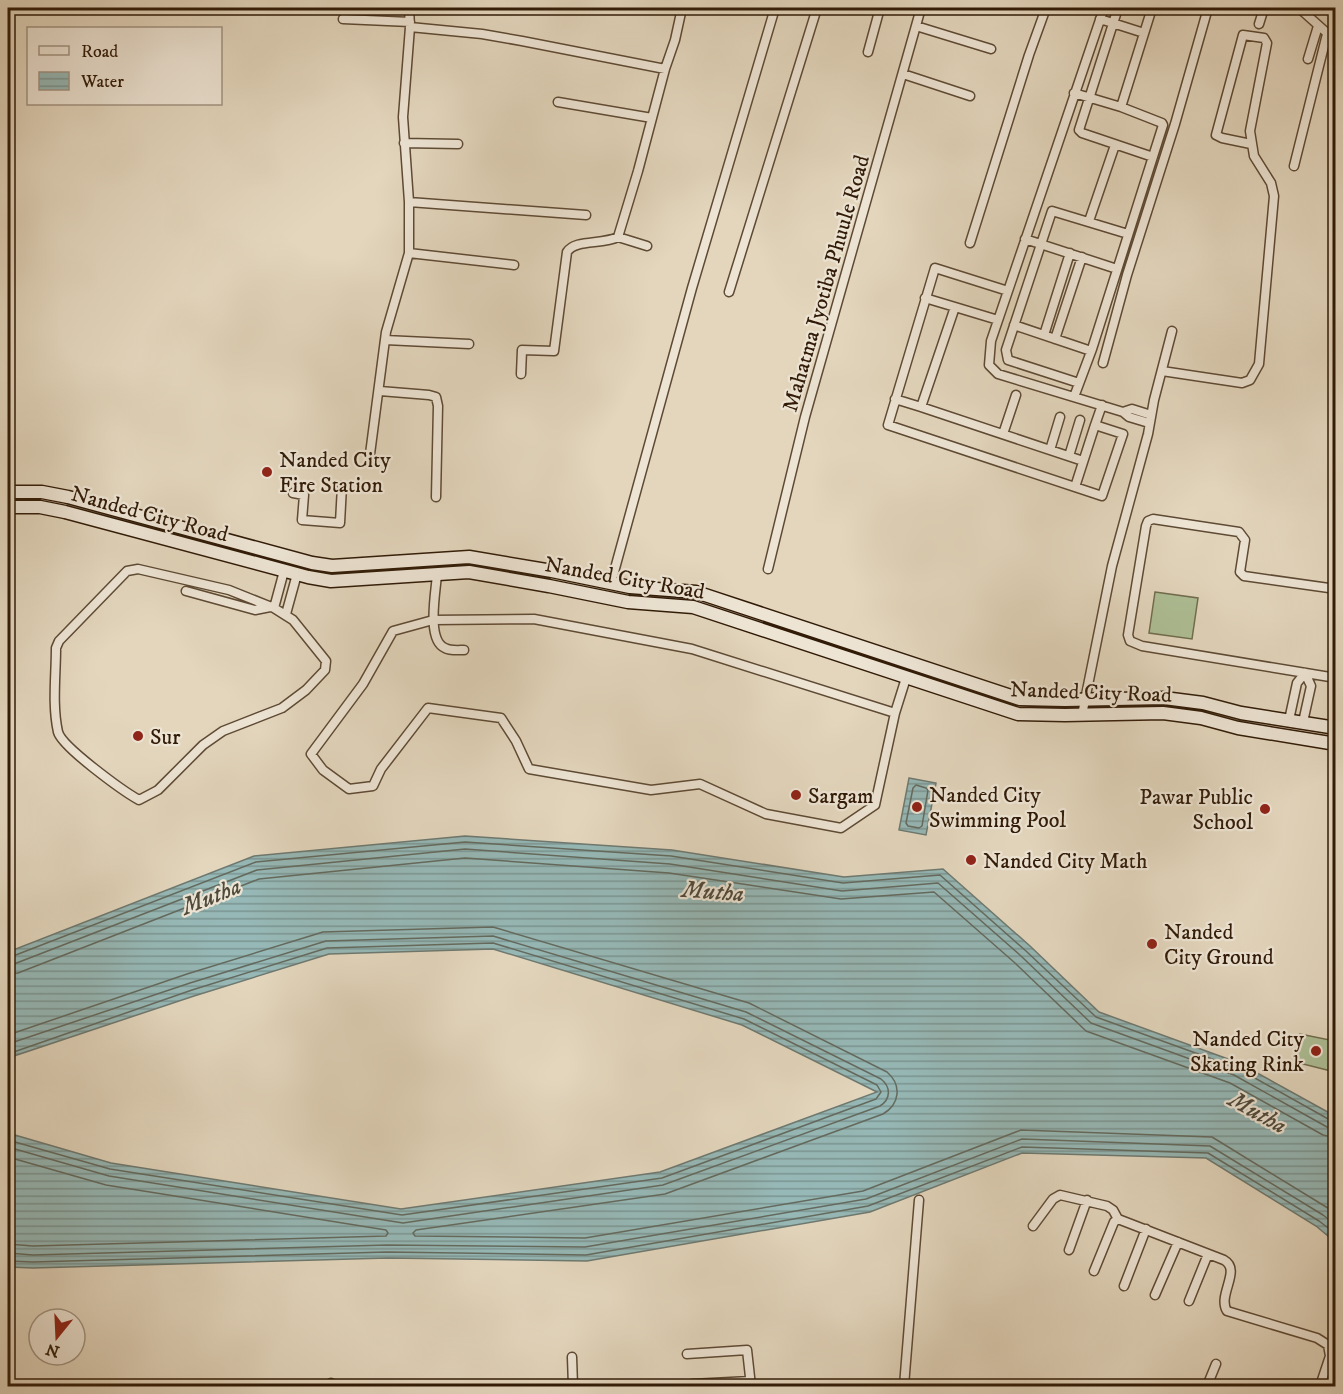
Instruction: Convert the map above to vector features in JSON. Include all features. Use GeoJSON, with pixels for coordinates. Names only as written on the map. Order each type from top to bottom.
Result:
{"type":"FeatureCollection","features":[{"type":"Feature","properties":{"kind":"street"},"geometry":{"type":"LineString","coordinates":[[370,454],[385,340],[409,253],[409,202],[403,117],[410,25],[409,8]]}},
{"type":"Feature","properties":{"kind":"street"},"geometry":{"type":"LineString","coordinates":[[618,237],[675,40],[682,8]]}},
{"type":"Feature","properties":{"kind":"street"},"geometry":{"type":"LineString","coordinates":[[611,583],[692,288],[775,8]]}},
{"type":"Feature","properties":{"kind":"street"},"geometry":{"type":"LineString","coordinates":[[729,291],[817,8]]}},
{"type":"Feature","properties":{"kind":"street"},"geometry":{"type":"LineString","coordinates":[[868,52],[880,8]]}},
{"type":"Feature","properties":{"kind":"street","name":"Mahatma Jyotiba Phuule Road"},"geometry":{"type":"LineString","coordinates":[[768,569],[805,417],[921,8]]}},
{"type":"Feature","properties":{"kind":"street"},"geometry":{"type":"LineString","coordinates":[[970,243],[1046,8]]}},
{"type":"Feature","properties":{"kind":"street"},"geometry":{"type":"LineString","coordinates":[[1104,8],[991,341],[989,365],[998,374],[1102,405],[1123,412],[1129,417],[1150,419]]}},
{"type":"Feature","properties":{"kind":"street"},"geometry":{"type":"LineString","coordinates":[[1118,8],[1079,130],[1153,157]]}},
{"type":"Feature","properties":{"kind":"street"},"geometry":{"type":"LineString","coordinates":[[1120,107],[1152,8]]}},
{"type":"Feature","properties":{"kind":"street"},"geometry":{"type":"LineString","coordinates":[[1103,363],[1127,275],[1209,8]]}},
{"type":"Feature","properties":{"kind":"street"},"geometry":{"type":"LineString","coordinates":[[1259,24],[1264,8]]}},
{"type":"Feature","properties":{"kind":"street"},"geometry":{"type":"LineString","coordinates":[[1299,8],[1307,11],[1318,26],[1335,41]]}},
{"type":"Feature","properties":{"kind":"street"},"geometry":{"type":"LineString","coordinates":[[343,19],[410,25],[522,40],[665,69]]}},
{"type":"Feature","properties":{"kind":"street"},"geometry":{"type":"LineString","coordinates":[[1100,19],[1144,33]]}},
{"type":"Feature","properties":{"kind":"street"},"geometry":{"type":"LineString","coordinates":[[916,26],[991,50]]}},
{"type":"Feature","properties":{"kind":"street"},"geometry":{"type":"LineString","coordinates":[[1308,59],[1318,26]]}},
{"type":"Feature","properties":{"kind":"street"},"geometry":{"type":"LineString","coordinates":[[1162,371],[1242,383],[1250,380],[1259,364],[1274,196],[1271,183],[1254,156],[1250,131],[1268,43],[1264,38],[1243,34],[1216,135],[1251,144]]}},
{"type":"Feature","properties":{"kind":"street"},"geometry":{"type":"LineString","coordinates":[[1294,166],[1327,34]]}},
{"type":"Feature","properties":{"kind":"street"},"geometry":{"type":"LineString","coordinates":[[903,74],[970,96]]}},
{"type":"Feature","properties":{"kind":"street"},"geometry":{"type":"LineString","coordinates":[[1074,93],[1163,123],[1091,351],[1074,397]]}},
{"type":"Feature","properties":{"kind":"street"},"geometry":{"type":"LineString","coordinates":[[558,102],[652,118]]}},
{"type":"Feature","properties":{"kind":"street"},"geometry":{"type":"LineString","coordinates":[[404,143],[458,144]]}},
{"type":"Feature","properties":{"kind":"street"},"geometry":{"type":"LineString","coordinates":[[1089,222],[1115,145]]}},
{"type":"Feature","properties":{"kind":"street"},"geometry":{"type":"LineString","coordinates":[[409,202],[586,215]]}},
{"type":"Feature","properties":{"kind":"street"},"geometry":{"type":"LineString","coordinates":[[1079,383],[1008,360],[1006,350],[1014,325],[1052,211],[1128,234]]}},
{"type":"Feature","properties":{"kind":"street"},"geometry":{"type":"LineString","coordinates":[[521,374],[522,350],[554,351],[569,248],[578,244],[609,241],[618,237],[647,246]]}},
{"type":"Feature","properties":{"kind":"street"},"geometry":{"type":"LineString","coordinates":[[1025,239],[1117,269]]}},
{"type":"Feature","properties":{"kind":"street"},"geometry":{"type":"LineString","coordinates":[[409,253],[514,266]]}},
{"type":"Feature","properties":{"kind":"street"},"geometry":{"type":"LineString","coordinates":[[1044,335],[1070,253]]}},
{"type":"Feature","properties":{"kind":"street"},"geometry":{"type":"LineString","coordinates":[[1054,339],[1082,257]]}},
{"type":"Feature","properties":{"kind":"street"},"geometry":{"type":"LineString","coordinates":[[1008,291],[936,268],[887,423],[1103,495],[1123,434],[1095,425]]}},
{"type":"Feature","properties":{"kind":"street"},"geometry":{"type":"LineString","coordinates":[[925,297],[998,320]]}},
{"type":"Feature","properties":{"kind":"street"},"geometry":{"type":"LineString","coordinates":[[921,407],[955,307]]}},
{"type":"Feature","properties":{"kind":"street"},"geometry":{"type":"LineString","coordinates":[[1014,325],[1091,351]]}},
{"type":"Feature","properties":{"kind":"street"},"geometry":{"type":"LineString","coordinates":[[1082,715],[1113,566],[1172,331]]}},
{"type":"Feature","properties":{"kind":"street"},"geometry":{"type":"LineString","coordinates":[[385,340],[469,344]]}},
{"type":"Feature","properties":{"kind":"street"},"geometry":{"type":"LineString","coordinates":[[380,391],[429,394],[436,397],[438,406],[435,497]]}},
{"type":"Feature","properties":{"kind":"street"},"geometry":{"type":"LineString","coordinates":[[1004,434],[1016,395]]}},
{"type":"Feature","properties":{"kind":"street"},"geometry":{"type":"LineString","coordinates":[[895,399],[1083,461]]}},
{"type":"Feature","properties":{"kind":"street"},"geometry":{"type":"LineString","coordinates":[[1075,487],[1102,405]]}},
{"type":"Feature","properties":{"kind":"street"},"geometry":{"type":"LineString","coordinates":[[1050,450],[1060,417]]}},
{"type":"Feature","properties":{"kind":"street"},"geometry":{"type":"LineString","coordinates":[[1069,456],[1080,420]]}},
{"type":"Feature","properties":{"kind":"street"},"geometry":{"type":"LineString","coordinates":[[293,493],[304,495],[302,520],[340,523],[342,486]]}},
{"type":"Feature","properties":{"kind":"street","name":"Nanded City Road"},"geometry":{"type":"LineString","coordinates":[[8,492],[42,492],[68,497],[312,563],[332,566],[469,557],[630,587],[696,592],[1020,699],[1164,698],[1203,703],[1241,713],[1335,728]]}},
{"type":"Feature","properties":{"kind":"street","name":"Nanded City Road"},"geometry":{"type":"LineString","coordinates":[[8,507],[40,507],[65,512],[291,573],[331,581],[469,572],[628,602],[693,607],[1018,714],[1163,713],[1201,718],[1238,728],[1335,744]]}},
{"type":"Feature","properties":{"kind":"street"},"geometry":{"type":"LineString","coordinates":[[1335,589],[1244,576],[1240,572],[1245,540],[1239,532],[1153,519],[1148,521],[1146,526],[1128,635],[1130,641],[1142,646],[1335,678]]}},
{"type":"Feature","properties":{"kind":"street"},"geometry":{"type":"LineString","coordinates":[[138,569],[229,590],[286,614],[306,634],[326,661],[325,670],[306,690],[282,708],[230,728],[203,745],[158,790],[149,796],[139,800],[99,774],[58,735],[56,648],[59,641],[127,571],[138,569]]}},
{"type":"Feature","properties":{"kind":"street"},"geometry":{"type":"LineString","coordinates":[[272,607],[291,573]]}},
{"type":"Feature","properties":{"kind":"street"},"geometry":{"type":"LineString","coordinates":[[286,614],[291,573]]}},
{"type":"Feature","properties":{"kind":"street"},"geometry":{"type":"LineString","coordinates":[[437,574],[433,620],[435,635],[438,643],[445,649],[464,650]]}},
{"type":"Feature","properties":{"kind":"street"},"geometry":{"type":"LineString","coordinates":[[670,590],[670,605]]}},
{"type":"Feature","properties":{"kind":"street"},"geometry":{"type":"LineString","coordinates":[[186,591],[255,610],[272,607]]}},
{"type":"Feature","properties":{"kind":"street"},"geometry":{"type":"LineString","coordinates":[[895,713],[692,649],[534,619],[433,620],[393,631],[363,684],[311,754],[323,770],[349,789],[373,786],[381,769],[428,708],[443,709],[501,718],[516,741],[529,769],[651,790],[700,784],[766,814],[841,828],[875,805],[895,713],[906,678]]}},
{"type":"Feature","properties":{"kind":"street"},"geometry":{"type":"LineString","coordinates":[[1289,720],[1297,683],[1305,673]]}},
{"type":"Feature","properties":{"kind":"street"},"geometry":{"type":"LineString","coordinates":[[1303,722],[1311,686],[1305,673]]}},
{"type":"Feature","properties":{"kind":"street"},"geometry":{"type":"LineString","coordinates":[[1033,1226],[1057,1196],[1067,1195],[1111,1207],[1118,1219],[1224,1260],[1231,1266],[1224,1302],[1227,1311],[1317,1338],[1328,1346],[1330,1356],[1320,1386]]}},
{"type":"Feature","properties":{"kind":"street"},"geometry":{"type":"LineString","coordinates":[[904,1386],[919,1200]]}},
{"type":"Feature","properties":{"kind":"street"},"geometry":{"type":"LineString","coordinates":[[1069,1250],[1087,1200]]}},
{"type":"Feature","properties":{"kind":"street"},"geometry":{"type":"LineString","coordinates":[[1094,1271],[1112,1226],[1118,1219]]}},
{"type":"Feature","properties":{"kind":"street"},"geometry":{"type":"LineString","coordinates":[[1124,1286],[1146,1229]]}},
{"type":"Feature","properties":{"kind":"street"},"geometry":{"type":"LineString","coordinates":[[1155,1295],[1178,1242]]}},
{"type":"Feature","properties":{"kind":"street"},"geometry":{"type":"LineString","coordinates":[[1190,1301],[1208,1254]]}},
{"type":"Feature","properties":{"kind":"street"},"geometry":{"type":"LineString","coordinates":[[687,1354],[747,1350],[750,1384],[692,1384]]}},
{"type":"Feature","properties":{"kind":"street"},"geometry":{"type":"LineString","coordinates":[[572,1357],[573,1386]]}},
{"type":"Feature","properties":{"kind":"street"},"geometry":{"type":"LineString","coordinates":[[1207,1386],[1216,1364]]}},
{"type":"Feature","properties":{"kind":"green space"},"geometry":{"type":"Polygon","coordinates":[[[1155,592],[1198,598],[1192,639],[1149,633],[1155,592]]]}},
{"type":"Feature","properties":{"kind":"green space","name":"Nanded City Skating Rink"},"geometry":{"type":"Polygon","coordinates":[[[1300,1034],[1335,1041],[1335,1072],[1295,1062],[1300,1034]]]}},
{"type":"Feature","properties":{"kind":"water","name":"Nanded City Swimming Pool"},"geometry":{"type":"Polygon","coordinates":[[[909,778],[936,783],[926,835],[899,830],[909,778]]]}},
{"type":"Feature","properties":{"kind":"water","name":"Mutha"},"geometry":{"type":"Polygon","coordinates":[[[465,836],[672,850],[844,877],[943,869],[1030,946],[1099,1012],[1239,1063],[1335,1116],[1335,1242],[1316,1226],[1206,1158],[1022,1153],[870,1212],[587,1261],[388,1258],[8,1267],[8,1133],[111,1163],[401,1209],[660,1172],[877,1092],[742,1025],[493,949],[329,954],[14,1056],[8,1061],[8,952],[254,856],[465,836]]]}},
{"type":"Feature","properties":{"kind":"place","name":"Nanded City Fire Station"},"geometry":{"type":"Point","coordinates":[267,472]}},
{"type":"Feature","properties":{"kind":"place","name":"Sur"},"geometry":{"type":"Point","coordinates":[138,736]}},
{"type":"Feature","properties":{"kind":"place","name":"Sargam"},"geometry":{"type":"Point","coordinates":[796,795]}},
{"type":"Feature","properties":{"kind":"place","name":"Nanded City Swimming Pool"},"geometry":{"type":"Point","coordinates":[917,807]}},
{"type":"Feature","properties":{"kind":"place","name":"Pawar Public School"},"geometry":{"type":"Point","coordinates":[1265,809]}},
{"type":"Feature","properties":{"kind":"place","name":"Nanded City Math"},"geometry":{"type":"Point","coordinates":[971,860]}},
{"type":"Feature","properties":{"kind":"place","name":"Nanded City Ground"},"geometry":{"type":"Point","coordinates":[1152,944]}},
{"type":"Feature","properties":{"kind":"place","name":"Nanded City Skating Rink"},"geometry":{"type":"Point","coordinates":[1316,1051]}}]}
